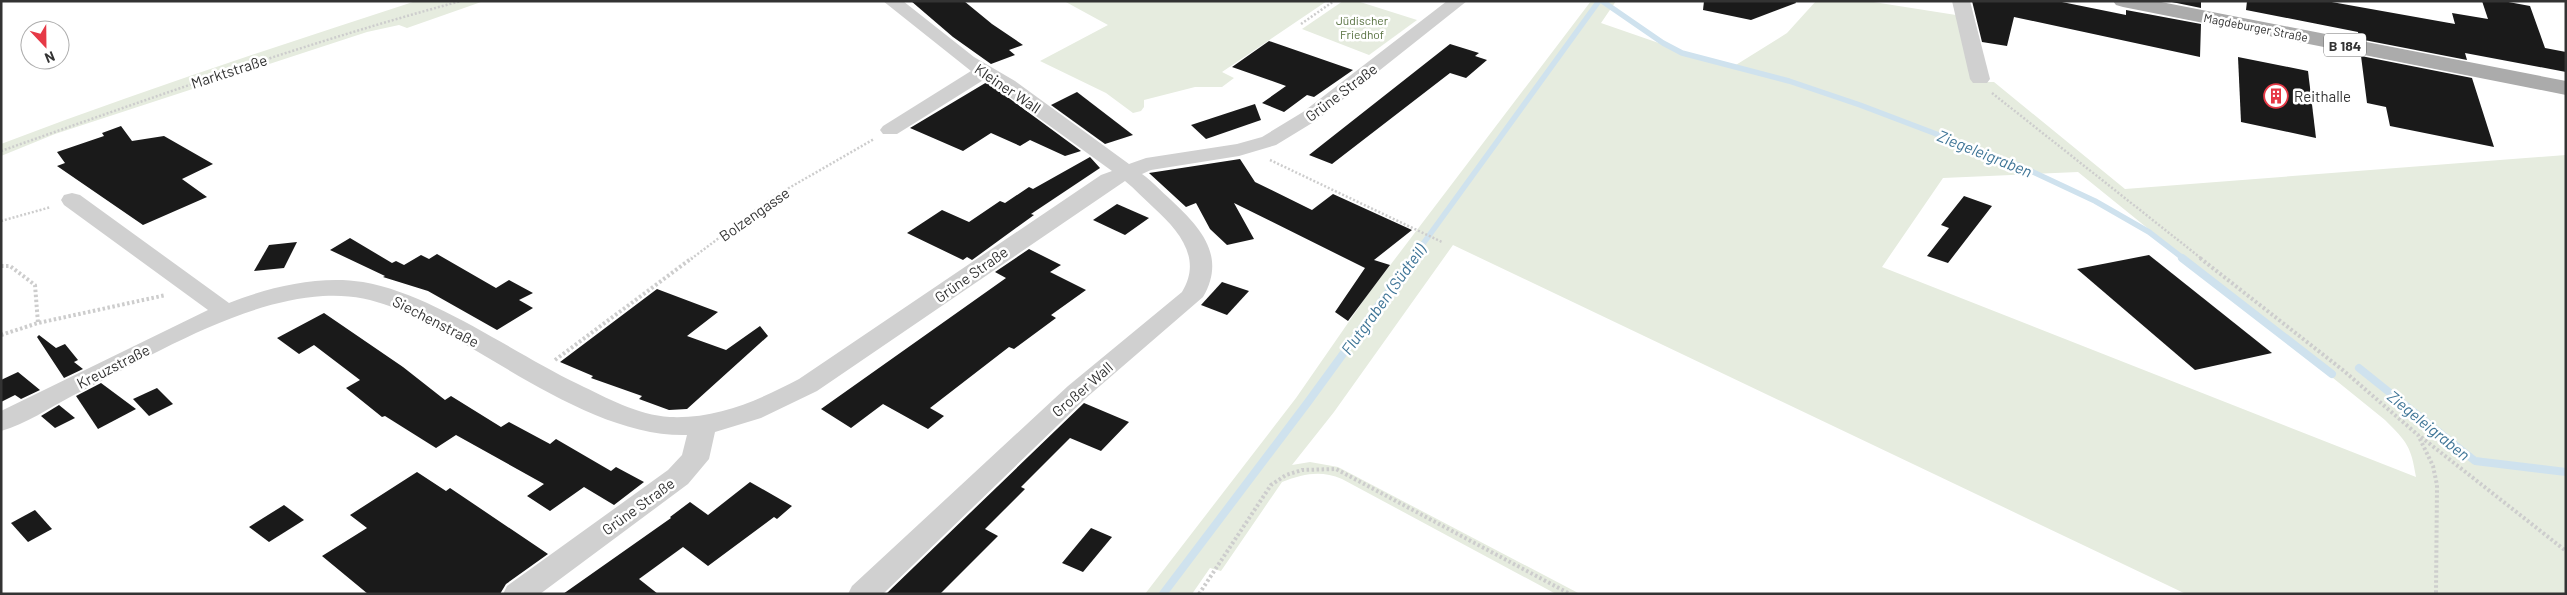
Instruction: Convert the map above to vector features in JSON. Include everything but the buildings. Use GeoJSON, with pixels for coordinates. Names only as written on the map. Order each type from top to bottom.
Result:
{"type":"FeatureCollection","features":[{"type":"Feature","properties":{"kind":"main road","name":"Magdeburger Straße"},"geometry":{"type":"LineString","coordinates":[[2124,1],[2566,88]]}},
{"type":"Feature","properties":{"kind":"street","name":"Kleiner Wall"},"geometry":{"type":"LineString","coordinates":[[892,1],[967,61],[1008,85],[1125,172]]}},
{"type":"Feature","properties":{"kind":"street","name":"Grüne Straße"},"geometry":{"type":"LineString","coordinates":[[518,594],[678,477],[694,459],[703,424],[748,414],[777,402],[808,384],[1052,218],[1125,172],[1154,163],[1238,150],[1269,141],[1310,116],[1458,1]]}},
{"type":"Feature","properties":{"kind":"street"},"geometry":{"type":"LineString","coordinates":[[1961,1],[1980,79]]}},
{"type":"Feature","properties":{"kind":"street"},"geometry":{"type":"LineString","coordinates":[[890,130],[985,71]]}},
{"type":"Feature","properties":{"kind":"street","name":"Großer Wall"},"geometry":{"type":"LineString","coordinates":[[863,594],[1077,392],[1191,297],[1197,287],[1201,272],[1198,246],[1184,224],[1125,172]]}},
{"type":"Feature","properties":{"kind":"street"},"geometry":{"type":"LineString","coordinates":[[72,200],[226,312]]}},
{"type":"Feature","properties":{"kind":"street","name":"Siechenstraße"},"geometry":{"type":"LineString","coordinates":[[226,312],[245,304],[293,293],[352,288],[372,292],[406,303],[458,330],[535,375],[625,416],[648,424],[670,426],[703,424]]}},
{"type":"Feature","properties":{"kind":"street","name":"Kreuzstraße"},"geometry":{"type":"LineString","coordinates":[[1,422],[226,312]]}},
{"type":"Feature","properties":{"kind":"path","name":"Marktstraße"},"geometry":{"type":"LineString","coordinates":[[1,151],[237,68],[382,22],[461,1]]}},
{"type":"Feature","properties":{"kind":"path"},"geometry":{"type":"LineString","coordinates":[[1301,24],[1334,1]]}},
{"type":"Feature","properties":{"kind":"path"},"geometry":{"type":"LineString","coordinates":[[1980,79],[1984,86],[2344,371],[2418,435],[2566,551]]}},
{"type":"Feature","properties":{"kind":"path","name":"Bolzengasse"},"geometry":{"type":"LineString","coordinates":[[535,375],[775,196],[890,130]]}},
{"type":"Feature","properties":{"kind":"path"},"geometry":{"type":"LineString","coordinates":[[1262,157],[1442,242]]}},
{"type":"Feature","properties":{"kind":"path"},"geometry":{"type":"LineString","coordinates":[[1,222],[72,200]]}},
{"type":"Feature","properties":{"kind":"path"},"geometry":{"type":"LineString","coordinates":[[1,266],[10,266],[35,285],[38,323]]}},
{"type":"Feature","properties":{"kind":"path"},"geometry":{"type":"LineString","coordinates":[[1,335],[38,323],[192,289]]}},
{"type":"Feature","properties":{"kind":"path"},"geometry":{"type":"LineString","coordinates":[[2418,435],[2432,466],[2437,485],[2436,594]]}},
{"type":"Feature","properties":{"kind":"path"},"geometry":{"type":"LineString","coordinates":[[1198,594],[1271,485],[1284,475],[1306,468],[1320,468],[1336,470],[1570,594]]}},
{"type":"Feature","properties":{"kind":"green space"},"geometry":{"type":"Polygon","coordinates":[[[416,1],[484,1],[407,28],[399,25],[367,32],[55,134],[1,156],[1,144],[208,70],[416,1]]]}},
{"type":"Feature","properties":{"kind":"green space"},"geometry":{"type":"Polygon","coordinates":[[[1064,1],[1327,1],[1222,72],[1234,78],[1222,87],[1195,87],[1144,100],[1144,107],[1141,111],[1133,113],[1106,93],[1040,61],[1108,25],[1064,1]]]}},
{"type":"Feature","properties":{"kind":"green space","name":"Jüdischer Friedhof"},"geometry":{"type":"Polygon","coordinates":[[[1343,1],[1357,1],[1417,20],[1369,55],[1302,29],[1343,1]]]}},
{"type":"Feature","properties":{"kind":"green space"},"geometry":{"type":"Polygon","coordinates":[[[1591,1],[1616,1],[1601,23],[1731,68],[1787,33],[1816,1],[1867,1],[1956,15],[1974,82],[1994,82],[2125,189],[2566,155],[2566,594],[2186,594],[1453,245],[1334,412],[1292,465],[1310,462],[1338,467],[1580,594],[1556,594],[1342,479],[1334,476],[1312,474],[1282,482],[1221,571],[1210,568],[1192,594],[1145,594],[1296,398],[1366,297],[1591,1]],[[2078,172],[1943,178],[1882,267],[2416,477],[2407,445],[2385,420],[2078,172]]]}},
{"type":"Feature","properties":{"kind":"waterway","name":"Flutgraben (Südteil)"},"geometry":{"type":"LineString","coordinates":[[1412,259],[1599,1]]}},
{"type":"Feature","properties":{"kind":"waterway","name":"Ziegeleigraben"},"geometry":{"type":"LineString","coordinates":[[1602,1],[1663,43],[1682,53],[1789,81],[1860,105],[2018,165],[2095,201],[2149,232],[2184,259]]}},
{"type":"Feature","properties":{"kind":"waterway","name":"Flutgraben (Südteil)"},"geometry":{"type":"LineString","coordinates":[[1163,594],[1308,402],[1413,258]]}},
{"type":"Feature","properties":{"kind":"waterway","name":"Ziegeleigraben"},"geometry":{"type":"LineString","coordinates":[[2182,258],[2332,374]]}},
{"type":"Feature","properties":{"kind":"waterway","name":"Ziegeleigraben"},"geometry":{"type":"LineString","coordinates":[[2359,368],[2475,461],[2566,472]]}},
{"type":"Feature","properties":{"kind":"place","name":"Reithalle"},"geometry":{"type":"Point","coordinates":[2276,96]}}]}
